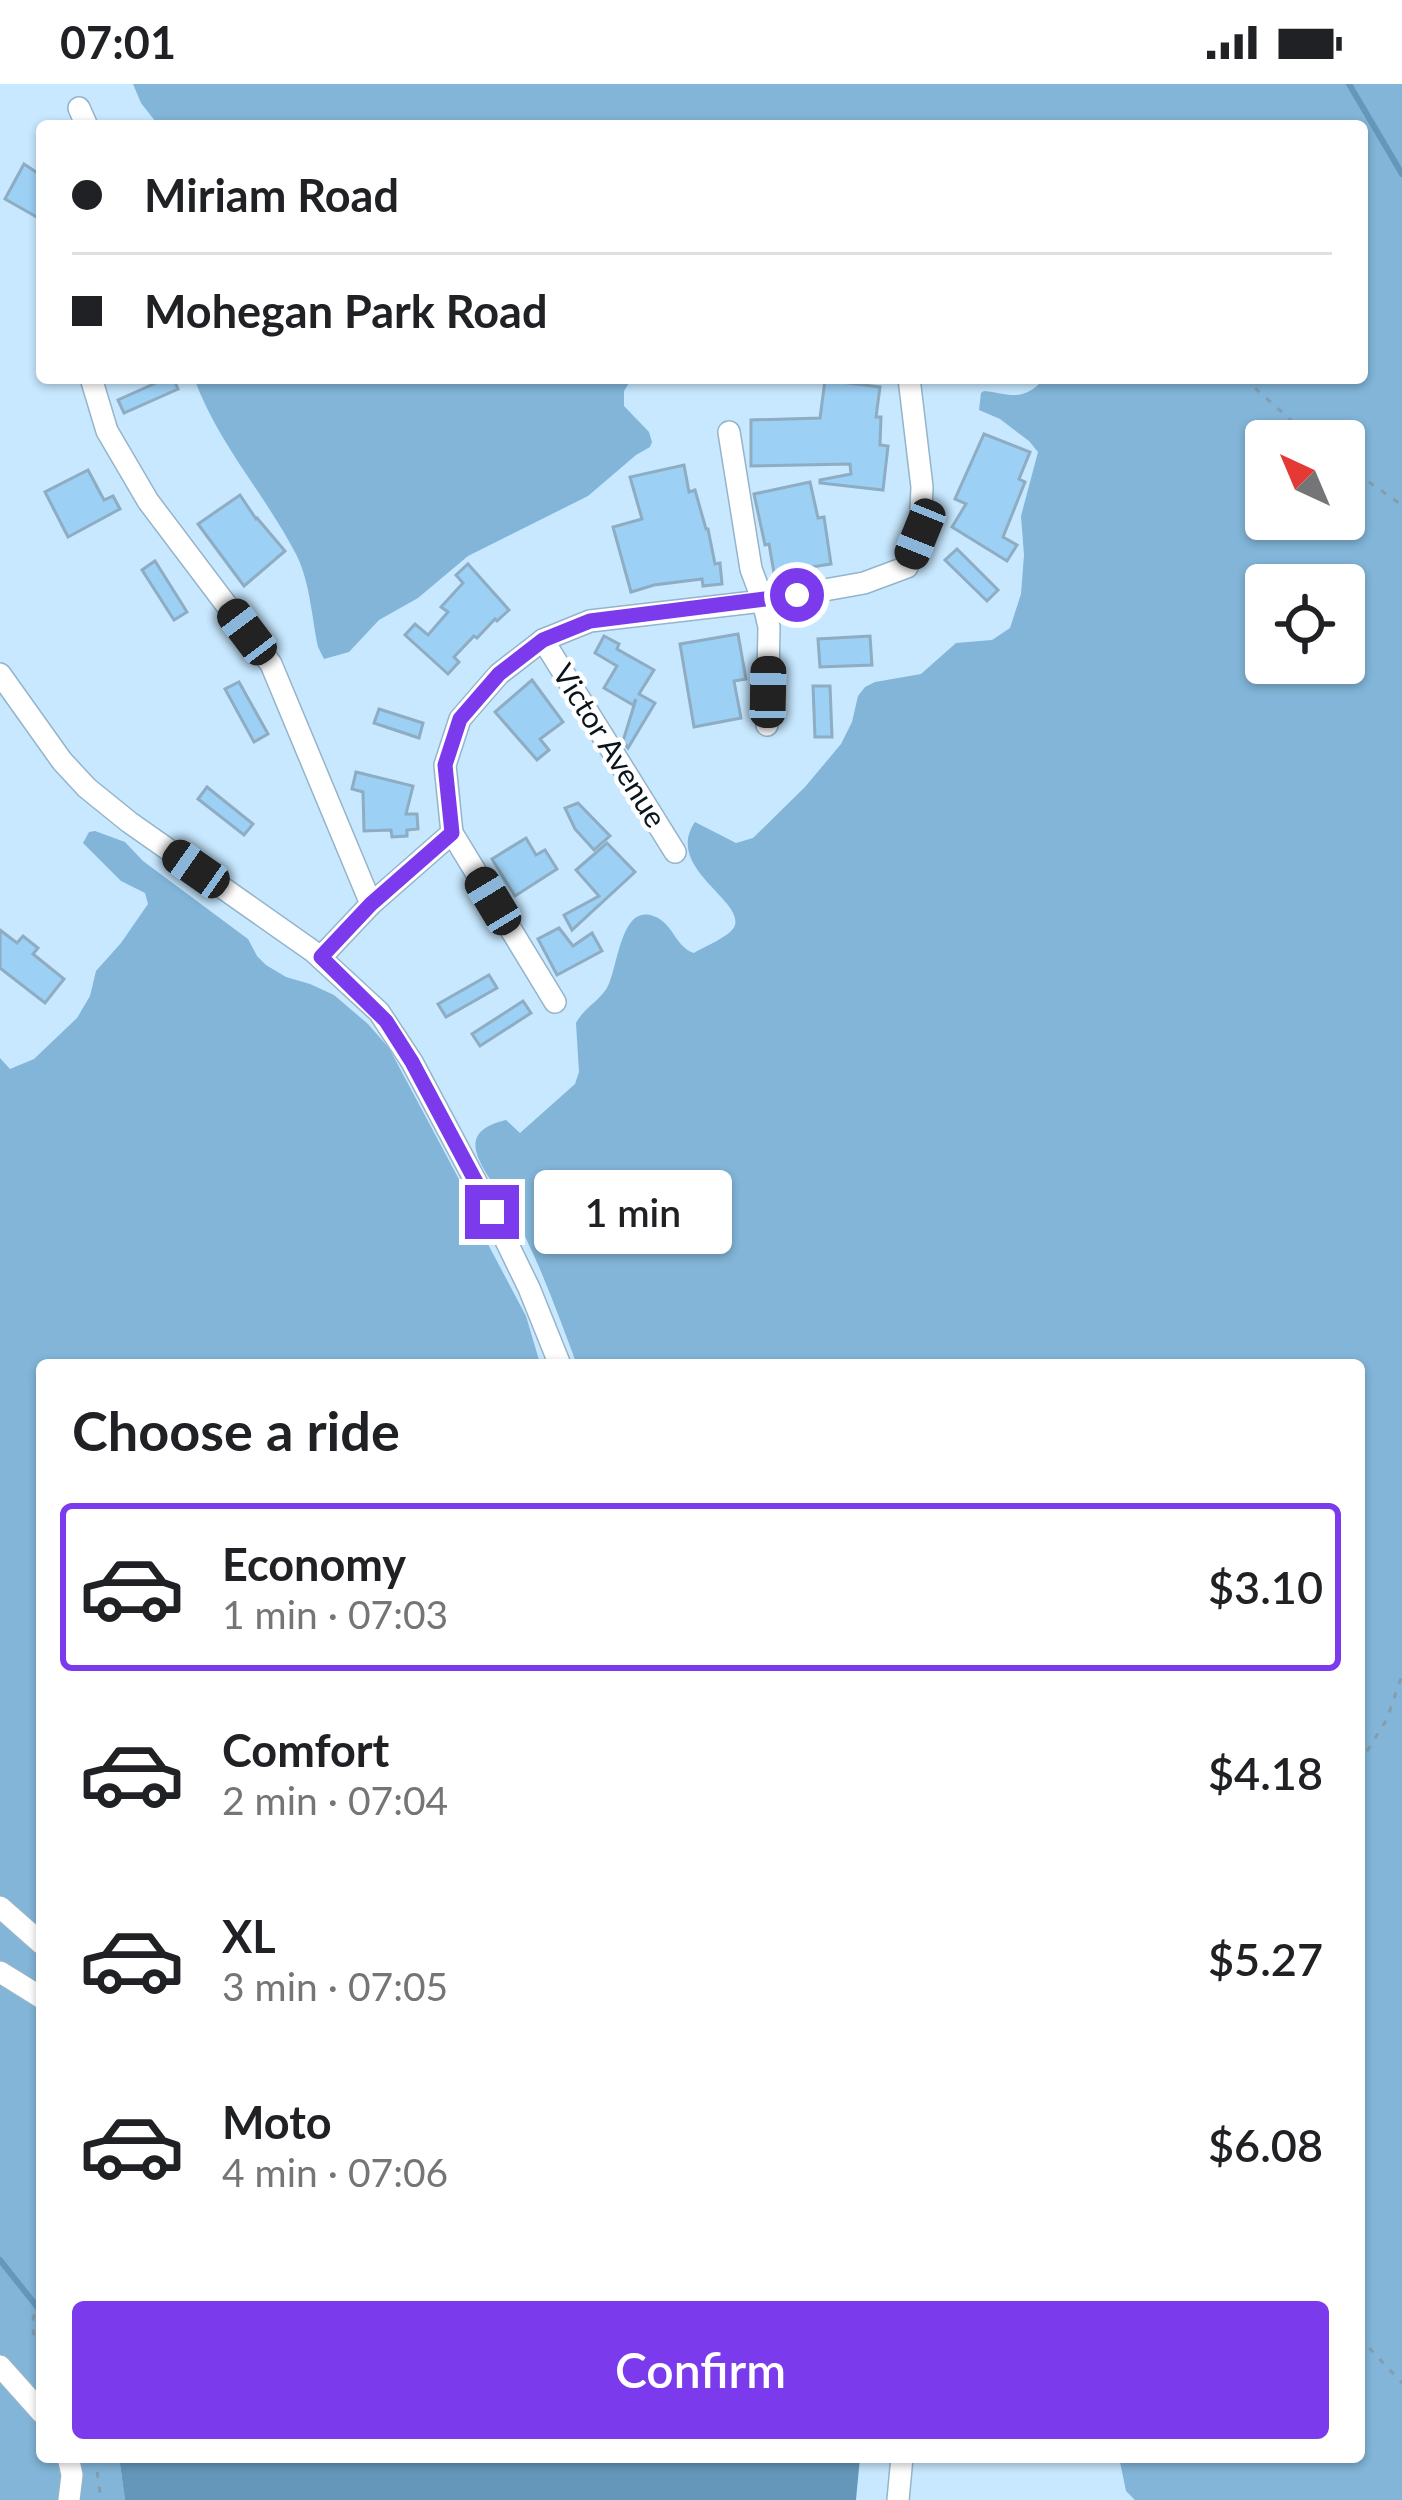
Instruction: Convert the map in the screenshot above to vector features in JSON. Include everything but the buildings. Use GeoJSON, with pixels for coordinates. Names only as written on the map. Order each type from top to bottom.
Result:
{"type":"FeatureCollection","features":[{"type":"Feature","properties":{"kind":"street"},"geometry":{"type":"LineString","coordinates":[[94,384],[107,431],[148,501],[272,664],[371,904]]}},
{"type":"Feature","properties":{"kind":"street"},"geometry":{"type":"LineString","coordinates":[[555,1002],[452,833],[445,765],[460,719],[499,674],[543,640],[590,621],[764,601],[864,583],[907,567],[920,534],[922,487],[911,384]]}},
{"type":"Feature","properties":{"kind":"street"},"geometry":{"type":"LineString","coordinates":[[729,432],[751,569],[769,627],[767,725]]}},
{"type":"Feature","properties":{"kind":"street","name":"Victor Avenue"},"geometry":{"type":"LineString","coordinates":[[543,640],[675,852]]}},
{"type":"Feature","properties":{"kind":"street"},"geometry":{"type":"LineString","coordinates":[[0,674],[62,761],[98,797],[321,957],[379,1012],[519,1264],[558,1359]]}},
{"type":"Feature","properties":{"kind":"street"},"geometry":{"type":"LineString","coordinates":[[321,957],[371,904],[452,833]]}},
{"type":"Feature","properties":{"kind":"street"},"geometry":{"type":"LineString","coordinates":[[0,1907],[36,1939]]}},
{"type":"Feature","properties":{"kind":"street"},"geometry":{"type":"LineString","coordinates":[[0,1972],[36,1994]]}},
{"type":"Feature","properties":{"kind":"street"},"geometry":{"type":"LineString","coordinates":[[0,2366],[36,2406]]}},
{"type":"Feature","properties":{"kind":"street"},"geometry":{"type":"LineString","coordinates":[[69,2463],[69,2500]]}},
{"type":"Feature","properties":{"kind":"street"},"geometry":{"type":"LineString","coordinates":[[898,2500],[901,2463]]}},
{"type":"Feature","properties":{"kind":"path"},"geometry":{"type":"LineString","coordinates":[[1251,384],[1291,420]]}},
{"type":"Feature","properties":{"kind":"path"},"geometry":{"type":"LineString","coordinates":[[1365,479],[1402,505]]}},
{"type":"Feature","properties":{"kind":"path"},"geometry":{"type":"LineString","coordinates":[[1365,1754],[1387,1719],[1402,1675]]}},
{"type":"Feature","properties":{"kind":"path"},"geometry":{"type":"LineString","coordinates":[[1365,2343],[1402,2383]]}},
{"type":"Feature","properties":{"kind":"path"},"geometry":{"type":"LineString","coordinates":[[96,2463],[101,2500]]}},
{"type":"Feature","properties":{"kind":"shaded area"},"geometry":{"type":"Polygon","coordinates":[[[133,84],[1402,84],[1402,2500],[1135,2500],[1126,2491],[1120,2463],[1365,2463],[1365,1359],[575,1359],[529,1245],[482,1165],[476,1140],[488,1126],[506,1120],[520,1133],[575,1084],[579,1072],[576,1023],[607,988],[633,920],[642,915],[660,919],[694,953],[733,929],[734,915],[689,853],[688,838],[695,822],[736,843],[753,838],[841,744],[865,687],[921,674],[956,643],[992,640],[1010,628],[1021,594],[1021,516],[1038,452],[1000,419],[979,410],[981,393],[1013,395],[1039,384],[1368,384],[1368,120],[154,120],[133,84]]]}},
{"type":"Feature","properties":{"kind":"shaded area"},"geometry":{"type":"Polygon","coordinates":[[[196,384],[628,384],[624,406],[649,432],[652,442],[588,496],[468,556],[418,598],[379,620],[349,652],[324,659],[297,556],[196,384]]]}},
{"type":"Feature","properties":{"kind":"shaded area"},"geometry":{"type":"Polygon","coordinates":[[[89,832],[125,842],[143,861],[248,939],[266,965],[334,995],[389,1048],[526,1316],[539,1359],[36,1359],[36,2463],[120,2463],[125,2500],[0,2500],[0,1058],[10,1069],[34,1059],[77,1018],[90,996],[96,971],[148,904],[145,893],[121,881],[83,843],[89,832]]]}},
{"type":"Feature","properties":{"kind":"shaded area"},"geometry":{"type":"Polygon","coordinates":[[[120,2463],[859,2463],[856,2500],[125,2500],[120,2463]]]}},
{"type":"Feature","properties":{"kind":"waterway"},"geometry":{"type":"LineString","coordinates":[[1349,84],[1402,174]]}},
{"type":"Feature","properties":{"kind":"waterway"},"geometry":{"type":"LineString","coordinates":[[0,2260],[36,2305]]}},
{"type":"Feature","properties":{"kind":"route"},"geometry":{"type":"LineString","coordinates":[[492,1212],[386,1021],[321,957],[371,904],[452,833],[445,765],[460,719],[499,674],[543,640],[590,621],[797,595]]}}]}
